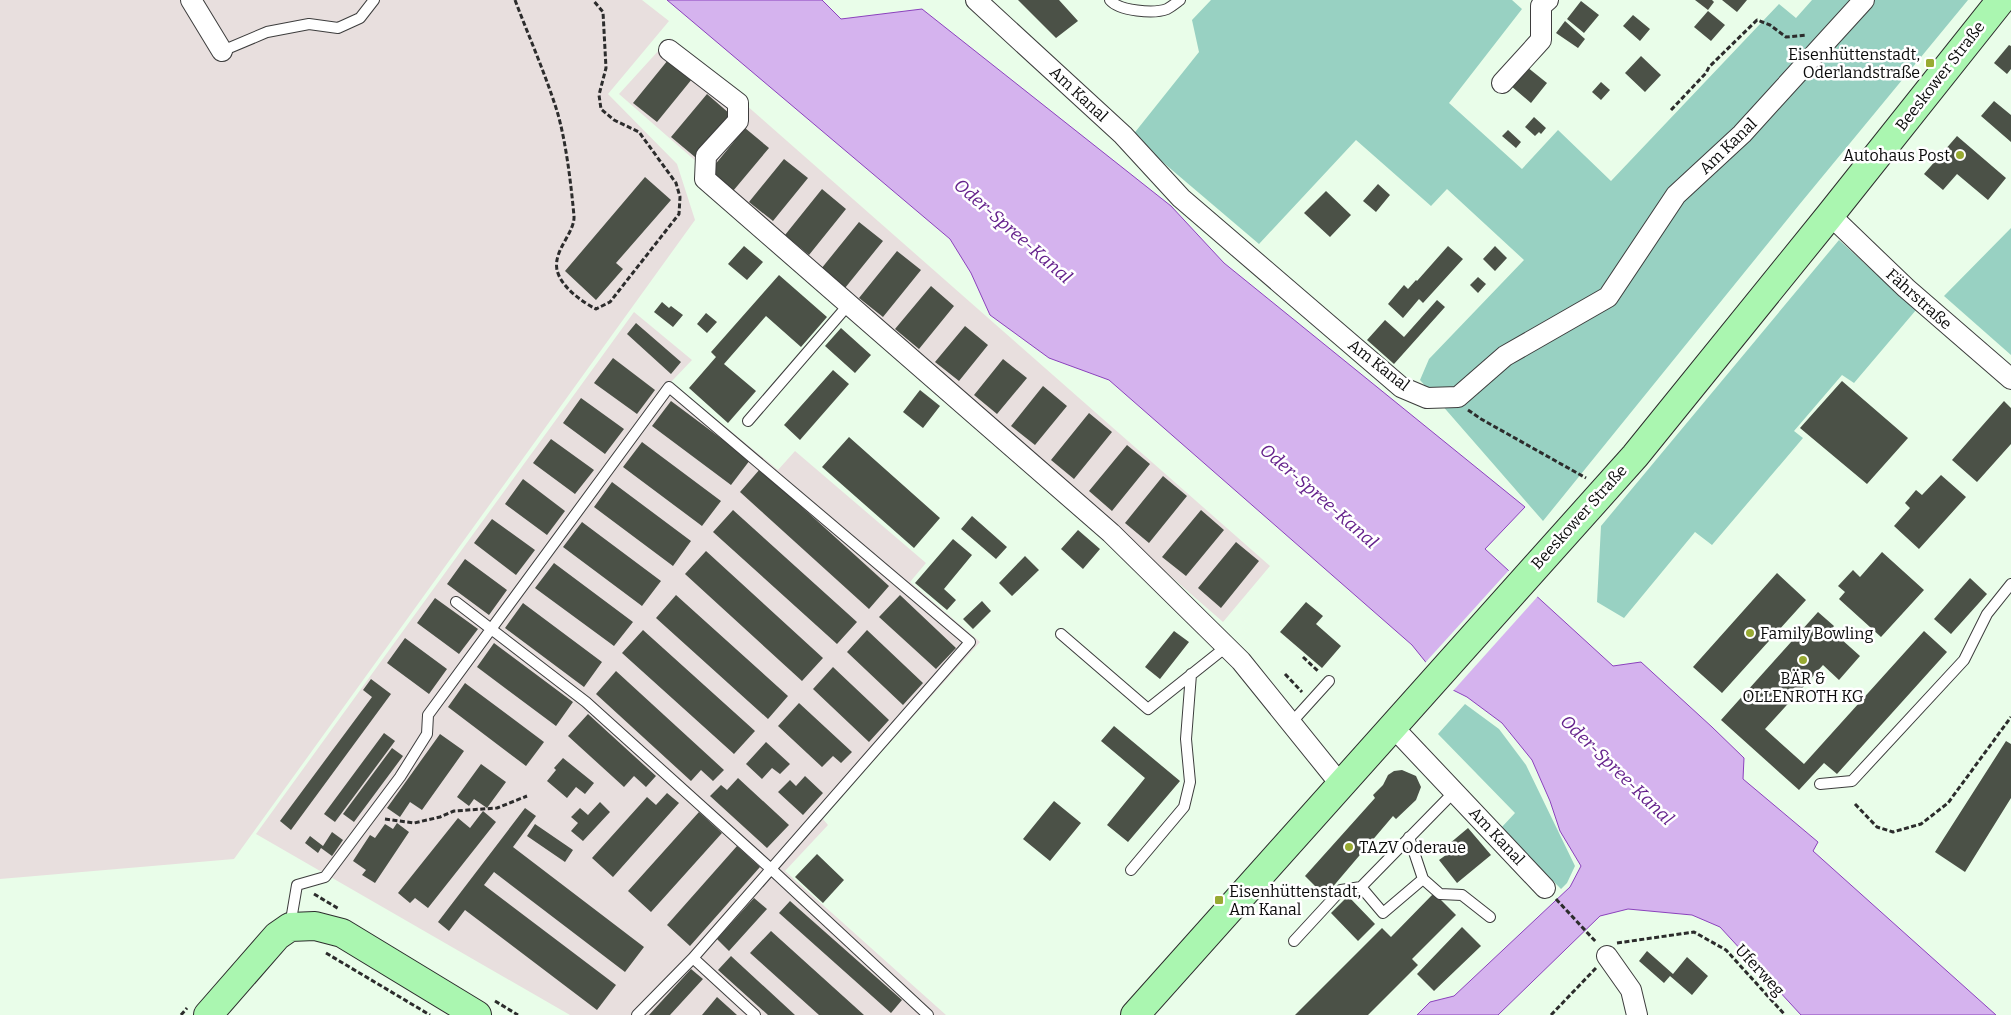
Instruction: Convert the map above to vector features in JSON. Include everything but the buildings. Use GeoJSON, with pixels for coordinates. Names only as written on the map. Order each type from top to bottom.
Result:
{"type":"FeatureCollection","features":[{"type":"Feature","properties":{"kind":"street"},"geometry":{"type":"LineString","coordinates":[[191,0],[222,51]]}},
{"type":"Feature","properties":{"kind":"street","name":"Am Kanal"},"geometry":{"type":"LineString","coordinates":[[976,0],[1123,135],[1181,198],[1401,387],[1427,398],[1458,397],[1505,356],[1608,297],[1676,195],[1742,134],[1864,0]]}},
{"type":"Feature","properties":{"kind":"street"},"geometry":{"type":"LineString","coordinates":[[1502,83],[1541,40],[1541,6],[1548,0]]}},
{"type":"Feature","properties":{"kind":"street","name":"Beeskower Straße"},"geometry":{"type":"LineString","coordinates":[[1135,1015],[1635,456],[2001,0]]}},
{"type":"Feature","properties":{"kind":"street"},"geometry":{"type":"LineString","coordinates":[[669,50],[738,104],[738,121],[706,156],[705,179],[1111,533],[1241,661],[1341,785]]}},
{"type":"Feature","properties":{"kind":"street","name":"Fährstraße"},"geometry":{"type":"LineString","coordinates":[[1830,215],[1906,288],[2011,379]]}},
{"type":"Feature","properties":{"kind":"street","name":"Am Kanal"},"geometry":{"type":"LineString","coordinates":[[1393,727],[1546,888]]}},
{"type":"Feature","properties":{"kind":"street"},"geometry":{"type":"LineString","coordinates":[[208,1015],[277,936],[290,927],[315,926],[342,933],[477,1015]]}},
{"type":"Feature","properties":{"kind":"street"},"geometry":{"type":"LineString","coordinates":[[1605,948],[1631,990],[1638,1014]]}},
{"type":"Feature","properties":{"kind":"lane"},"geometry":{"type":"LineString","coordinates":[[222,51],[267,32],[309,24],[338,28],[360,18],[374,0]]}},
{"type":"Feature","properties":{"kind":"lane"},"geometry":{"type":"LineString","coordinates":[[1110,0],[1112,3],[1133,11],[1166,10],[1180,0]]}},
{"type":"Feature","properties":{"kind":"lane"},"geometry":{"type":"LineString","coordinates":[[748,422],[849,304]]}},
{"type":"Feature","properties":{"kind":"lane"},"geometry":{"type":"LineString","coordinates":[[290,927],[297,885],[325,877],[367,822],[400,777],[427,734],[428,716],[669,387],[970,642],[693,958],[637,1015]]}},
{"type":"Feature","properties":{"kind":"lane"},"geometry":{"type":"LineString","coordinates":[[1820,784],[1852,781],[1964,660],[1987,614],[2011,584]]}},
{"type":"Feature","properties":{"kind":"lane"},"geometry":{"type":"LineString","coordinates":[[456,602],[586,702],[771,869],[928,1015]]}},
{"type":"Feature","properties":{"kind":"lane"},"geometry":{"type":"LineString","coordinates":[[1061,634],[1148,709],[1226,647]]}},
{"type":"Feature","properties":{"kind":"lane"},"geometry":{"type":"LineString","coordinates":[[1131,870],[1184,807],[1190,782],[1186,739],[1191,674]]}},
{"type":"Feature","properties":{"kind":"lane"},"geometry":{"type":"LineString","coordinates":[[1291,723],[1329,681]]}},
{"type":"Feature","properties":{"kind":"lane"},"geometry":{"type":"LineString","coordinates":[[1294,940],[1341,890],[1361,887],[1455,791]]}},
{"type":"Feature","properties":{"kind":"lane"},"geometry":{"type":"LineString","coordinates":[[1410,837],[1423,879],[1440,894],[1462,895],[1490,917]]}},
{"type":"Feature","properties":{"kind":"lane"},"geometry":{"type":"LineString","coordinates":[[1361,887],[1383,913],[1423,879]]}},
{"type":"Feature","properties":{"kind":"lane"},"geometry":{"type":"LineString","coordinates":[[693,958],[755,1015]]}},
{"type":"Feature","properties":{"kind":"path"},"geometry":{"type":"LineString","coordinates":[[515,0],[557,112],[570,181],[574,220],[558,256],[557,270],[568,288],[580,301],[596,309],[610,302],[678,214],[680,197],[676,183],[639,132],[614,120],[601,109],[599,94],[606,68],[603,12],[593,0]]}},
{"type":"Feature","properties":{"kind":"path"},"geometry":{"type":"LineString","coordinates":[[1671,110],[1706,73],[1709,67],[1757,20],[1770,25],[1786,36],[1835,31]]}},
{"type":"Feature","properties":{"kind":"path"},"geometry":{"type":"LineString","coordinates":[[1450,397],[1481,419],[1593,482]]}},
{"type":"Feature","properties":{"kind":"path"},"geometry":{"type":"LineString","coordinates":[[1303,657],[1329,681]]}},
{"type":"Feature","properties":{"kind":"path"},"geometry":{"type":"LineString","coordinates":[[1285,674],[1312,700]]}},
{"type":"Feature","properties":{"kind":"path"},"geometry":{"type":"LineString","coordinates":[[1855,804],[1877,827],[1893,832],[1921,824],[1948,803],[2011,717]]}},
{"type":"Feature","properties":{"kind":"path"},"geometry":{"type":"LineString","coordinates":[[367,822],[385,819],[414,823],[454,811],[497,808],[527,796]]}},
{"type":"Feature","properties":{"kind":"path"},"geometry":{"type":"LineString","coordinates":[[1546,888],[1605,948],[1551,1015]]}},
{"type":"Feature","properties":{"kind":"path","name":"Uferweg"},"geometry":{"type":"LineString","coordinates":[[1605,948],[1694,932],[1726,950],[1785,1015]]}},
{"type":"Feature","properties":{"kind":"path"},"geometry":{"type":"LineString","coordinates":[[320,949],[430,1015]]}},
{"type":"Feature","properties":{"kind":"shaded area"},"geometry":{"type":"Polygon","coordinates":[[[0,0],[642,0],[669,21],[608,94],[677,164],[695,220],[234,859],[0,879],[0,0]]]}},
{"type":"Feature","properties":{"kind":"shaded area"},"geometry":{"type":"Polygon","coordinates":[[[1211,0],[1512,0],[1522,9],[1449,103],[1522,169],[1558,130],[1611,181],[1779,4],[1796,18],[1812,0],[1968,0],[1543,521],[1420,380],[1429,359],[1524,260],[1447,189],[1431,206],[1356,140],[1259,244],[1132,136],[1199,52],[1192,20],[1211,0]]]}},
{"type":"Feature","properties":{"kind":"shaded area"},"geometry":{"type":"Polygon","coordinates":[[[670,38],[1270,566],[1223,622],[619,94],[670,38]]]}},
{"type":"Feature","properties":{"kind":"shaded area"},"geometry":{"type":"Polygon","coordinates":[[[2011,228],[2011,355],[1944,296],[2011,228]]]}},
{"type":"Feature","properties":{"kind":"shaded area"},"geometry":{"type":"Polygon","coordinates":[[[1839,240],[1916,310],[1854,383],[1842,375],[1794,431],[1803,438],[1712,545],[1695,532],[1624,618],[1597,602],[1601,526],[1839,240]]]}},
{"type":"Feature","properties":{"kind":"shaded area"},"geometry":{"type":"Polygon","coordinates":[[[634,312],[692,360],[671,382],[778,470],[795,451],[926,563],[910,582],[980,642],[822,818],[828,825],[785,871],[946,1015],[570,1015],[256,834],[634,312]]]}},
{"type":"Feature","properties":{"kind":"shaded area"},"geometry":{"type":"Polygon","coordinates":[[[1465,704],[1499,729],[1526,765],[1575,866],[1567,883],[1561,889],[1501,828],[1515,813],[1438,734],[1465,704]]]}},
{"type":"Feature","properties":{"kind":"water","name":"Oder-Spree-Kanal"},"geometry":{"type":"Polygon","coordinates":[[[667,0],[822,0],[841,19],[922,9],[1171,206],[1224,263],[1525,507],[1485,549],[1613,666],[1641,662],[1744,758],[1743,779],[1818,842],[1813,851],[1996,1015],[1801,1015],[1720,927],[1692,915],[1628,909],[1600,916],[1498,1015],[1417,1015],[1430,1002],[1454,996],[1570,887],[1581,866],[1560,831],[1550,801],[1532,760],[1502,723],[1467,697],[1445,686],[1412,645],[1109,380],[1049,358],[990,315],[971,273],[950,239],[667,0]]]}},
{"type":"Feature","properties":{"kind":"pier"},"geometry":{"type":"Polygon","coordinates":[[[1510,569],[1539,595],[1452,692],[1443,688],[1424,664],[1510,569]]]}},
{"type":"Feature","properties":{"kind":"place","name":"Eisenhüttenstadt, Oderlandstraße"},"geometry":{"type":"Point","coordinates":[1930,63]}},
{"type":"Feature","properties":{"kind":"place","name":"Autohaus Post"},"geometry":{"type":"Point","coordinates":[1960,155]}},
{"type":"Feature","properties":{"kind":"place","name":"Family Bowling"},"geometry":{"type":"Point","coordinates":[1750,633]}},
{"type":"Feature","properties":{"kind":"place","name":"BÄR & OLLENROTH KG"},"geometry":{"type":"Point","coordinates":[1803,660]}},
{"type":"Feature","properties":{"kind":"place","name":"TAZV Oderaue"},"geometry":{"type":"Point","coordinates":[1349,847]}},
{"type":"Feature","properties":{"kind":"place","name":"Eisenhüttenstadt, Am Kanal"},"geometry":{"type":"Point","coordinates":[1219,900]}}]}
